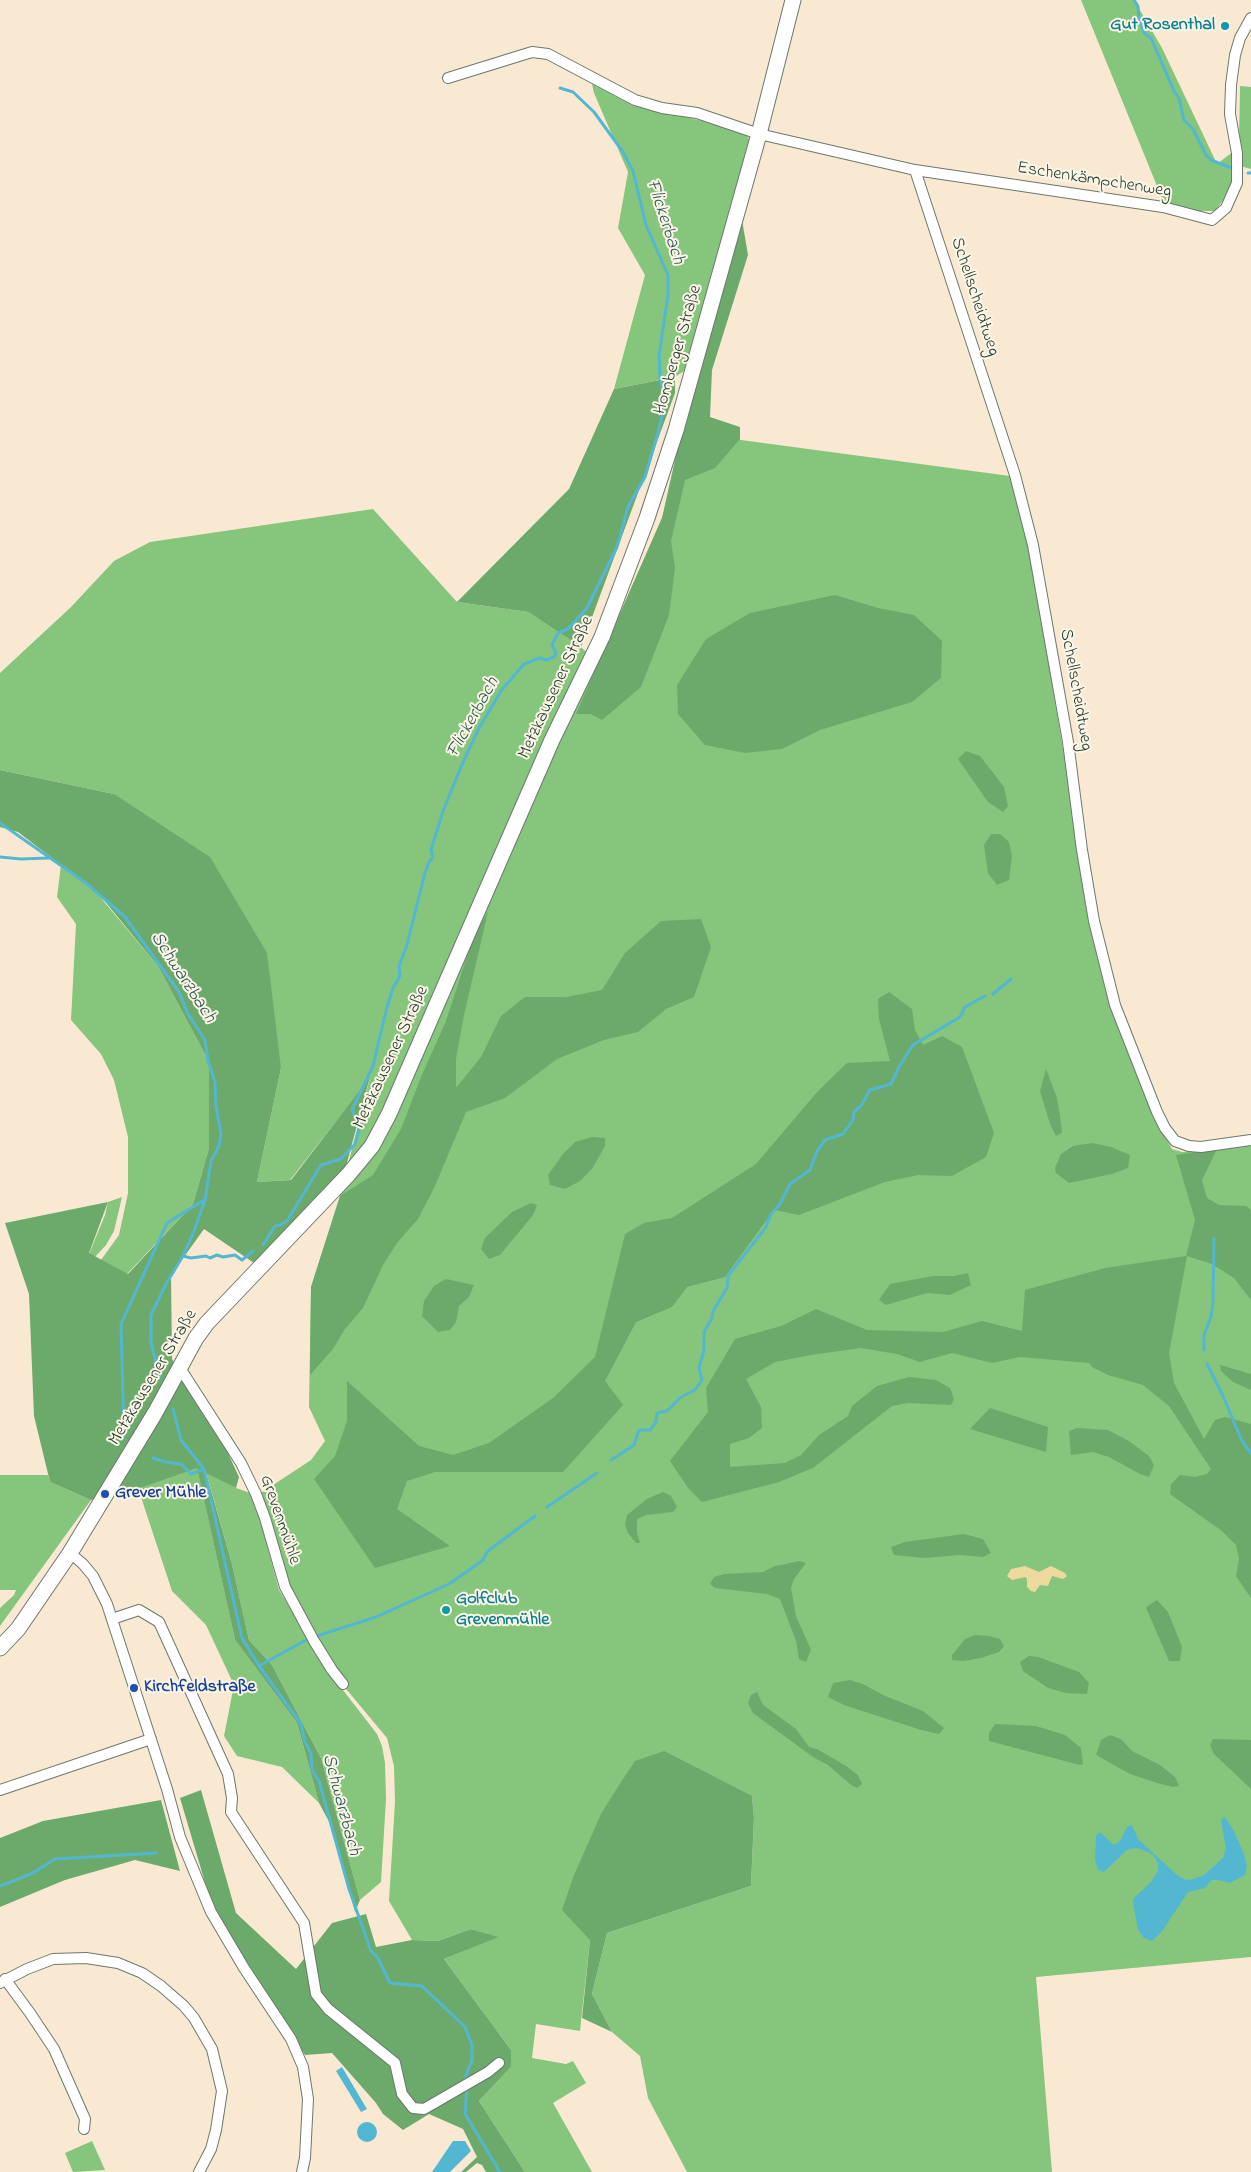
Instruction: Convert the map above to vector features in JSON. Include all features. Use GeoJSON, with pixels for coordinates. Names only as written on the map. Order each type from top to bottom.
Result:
{"type":"FeatureCollection","features":[{"type":"Feature","properties":{"kind":"main road","name":"Homberger Straße"},"geometry":{"type":"LineString","coordinates":[[647,518],[676,430],[759,134],[793,0]]}},
{"type":"Feature","properties":{"kind":"main road","name":"Metzkausener Straße"},"geometry":{"type":"LineString","coordinates":[[0,1648],[18,1628],[70,1553],[155,1414],[196,1338],[216,1312],[348,1174],[372,1146],[429,1027],[552,740],[602,637],[647,518]]}},
{"type":"Feature","properties":{"kind":"street","name":"Eschenkämpchenweg"},"geometry":{"type":"LineString","coordinates":[[759,134],[915,170],[1163,207],[1209,220],[1215,218],[1226,208],[1237,183],[1237,153],[1230,114],[1231,85],[1234,54],[1251,18]]}},
{"type":"Feature","properties":{"kind":"street"},"geometry":{"type":"LineString","coordinates":[[448,78],[532,52],[548,54],[635,100],[662,108],[697,113],[759,134]]}},
{"type":"Feature","properties":{"kind":"street","name":"Schellscheidtweg"},"geometry":{"type":"LineString","coordinates":[[915,170],[1015,475],[1033,545],[1068,742],[1082,850],[1094,921],[1114,1005],[1157,1112],[1165,1128],[1175,1140],[1189,1146],[1201,1147],[1251,1140]]}},
{"type":"Feature","properties":{"kind":"street","name":"Grevenmühle"},"geometry":{"type":"LineString","coordinates":[[180,1368],[241,1463],[265,1518],[285,1587],[323,1656],[343,1684]]}},
{"type":"Feature","properties":{"kind":"street"},"geometry":{"type":"LineString","coordinates":[[70,1553],[93,1576],[112,1619],[189,1862],[211,1912],[247,1974],[291,2039],[303,2067],[308,2099],[305,2158],[302,2172]]}},
{"type":"Feature","properties":{"kind":"street"},"geometry":{"type":"LineString","coordinates":[[112,1619],[139,1610],[160,1622],[228,1774],[232,1798],[231,1812],[304,1923],[316,1994],[328,2008],[395,2063],[402,2094],[413,2108],[424,2109],[456,2092],[499,2062]]}},
{"type":"Feature","properties":{"kind":"street"},"geometry":{"type":"LineString","coordinates":[[0,1790],[151,1739]]}},
{"type":"Feature","properties":{"kind":"street"},"geometry":{"type":"LineString","coordinates":[[84,2129],[85,2119],[54,2050],[30,2013],[3,1981],[53,1959],[86,1958],[118,1963],[142,1973],[161,1986],[184,2006],[194,2018],[212,2050],[222,2091],[216,2130],[204,2170]]}},
{"type":"Feature","properties":{"kind":"green space"},"geometry":{"type":"Polygon","coordinates":[[[1081,0],[1134,0],[1162,48],[1217,164],[1239,147],[1240,86],[1251,87],[1251,169],[1240,166],[1229,192],[1215,211],[1185,211],[1164,203],[1081,0]]]}},
{"type":"Feature","properties":{"kind":"green space"},"geometry":{"type":"Polygon","coordinates":[[[592,84],[632,105],[703,121],[747,135],[750,142],[684,371],[675,377],[614,389],[645,275],[618,228],[628,172],[594,93],[592,84]]]}},
{"type":"Feature","properties":{"kind":"green space"},"geometry":{"type":"Polygon","coordinates":[[[741,214],[748,255],[712,370],[710,417],[740,427],[740,439],[715,468],[685,480],[671,541],[675,568],[669,615],[641,687],[602,720],[591,714],[576,714],[662,518],[695,371],[741,214]]]}},
{"type":"Feature","properties":{"kind":"green space"},"geometry":{"type":"Polygon","coordinates":[[[675,377],[675,393],[581,647],[528,612],[457,602],[569,489],[614,389],[675,377]]]}},
{"type":"Feature","properties":{"kind":"green space"},"geometry":{"type":"Polygon","coordinates":[[[688,425],[741,440],[1010,476],[1029,546],[1097,953],[1112,1008],[1159,1125],[1172,1149],[1182,1152],[1251,1145],[1251,1957],[1036,1977],[1052,2172],[687,2172],[648,2098],[640,2056],[612,2032],[592,1994],[607,1933],[751,1886],[754,1818],[752,1796],[590,1940],[580,2031],[536,2024],[532,2058],[566,2064],[573,2061],[586,2083],[553,2103],[592,2172],[525,2172],[479,2101],[511,2067],[511,2050],[444,1959],[498,1937],[471,1929],[438,1941],[412,1940],[389,1901],[395,1802],[394,1766],[387,1738],[332,1672],[296,1616],[255,1497],[311,1460],[325,1441],[309,1407],[311,1287],[340,1196],[370,1078],[290,1180],[257,1182],[281,1068],[114,794],[0,770],[0,673],[71,607],[114,561],[150,542],[373,509],[457,602],[528,612],[581,647],[598,663],[662,518],[688,425]]]}},
{"type":"Feature","properties":{"kind":"green space"},"geometry":{"type":"Polygon","coordinates":[[[835,595],[878,608],[914,615],[942,641],[941,678],[912,702],[820,730],[782,749],[745,753],[705,745],[678,714],[677,685],[706,639],[750,613],[835,595]]]}},
{"type":"Feature","properties":{"kind":"green space"},"geometry":{"type":"Polygon","coordinates":[[[966,751],[980,756],[1004,787],[1008,806],[1003,812],[988,802],[958,759],[966,751]]]}},
{"type":"Feature","properties":{"kind":"green space"},"geometry":{"type":"Polygon","coordinates":[[[0,770],[114,794],[210,857],[267,953],[281,1068],[257,1182],[291,1180],[370,1077],[345,1170],[254,1263],[204,1229],[171,1275],[172,1359],[197,1401],[214,1423],[239,1477],[236,1488],[206,1473],[232,1564],[249,1640],[272,1665],[321,1758],[360,1900],[355,1912],[333,1829],[319,1803],[297,1723],[235,1640],[197,1468],[134,1490],[91,1500],[50,1482],[34,1416],[29,1294],[5,1223],[108,1202],[89,1253],[128,1274],[193,1204],[209,1148],[209,1062],[158,966],[98,893],[18,832],[0,827],[0,770]]]}},
{"type":"Feature","properties":{"kind":"green space"},"geometry":{"type":"Polygon","coordinates":[[[991,834],[1000,834],[1009,842],[1012,856],[1009,880],[997,885],[988,873],[984,845],[991,834]]]}},
{"type":"Feature","properties":{"kind":"green space"},"geometry":{"type":"Polygon","coordinates":[[[61,865],[95,891],[158,966],[209,1062],[209,1148],[193,1204],[127,1274],[101,1260],[119,1235],[128,1193],[128,1137],[114,1080],[101,1054],[71,1020],[76,924],[57,897],[61,865]]]}},
{"type":"Feature","properties":{"kind":"green space"},"geometry":{"type":"Polygon","coordinates":[[[488,912],[464,1015],[456,1059],[456,1088],[481,1057],[501,1016],[525,997],[566,997],[602,990],[625,953],[661,921],[701,919],[711,947],[694,997],[666,1009],[638,1032],[604,1040],[557,1059],[505,1098],[466,1112],[435,1186],[418,1219],[397,1243],[383,1265],[363,1308],[345,1329],[333,1349],[310,1375],[311,1287],[340,1196],[373,1175],[401,1129],[421,1077],[446,1021],[474,935],[488,912]]]}},
{"type":"Feature","properties":{"kind":"green space"},"geometry":{"type":"Polygon","coordinates":[[[889,992],[912,1009],[915,1030],[923,1045],[942,1036],[962,1047],[994,1133],[986,1157],[952,1176],[918,1175],[885,1182],[799,1215],[774,1210],[725,1277],[687,1287],[672,1307],[636,1322],[605,1381],[623,1405],[563,1472],[435,1472],[407,1481],[397,1509],[450,1546],[375,1568],[314,1479],[335,1456],[347,1421],[347,1381],[419,1446],[453,1455],[489,1443],[553,1398],[595,1357],[625,1234],[644,1223],[672,1218],[756,1164],[818,1091],[847,1063],[890,1061],[879,1019],[878,999],[889,992]]]}},
{"type":"Feature","properties":{"kind":"green space"},"geometry":{"type":"Polygon","coordinates":[[[1046,1069],[1057,1098],[1060,1116],[1062,1133],[1056,1136],[1050,1124],[1040,1091],[1046,1069]]]}},
{"type":"Feature","properties":{"kind":"green space"},"geometry":{"type":"Polygon","coordinates":[[[592,1137],[605,1138],[605,1146],[592,1169],[580,1181],[565,1189],[550,1185],[548,1175],[563,1154],[575,1142],[592,1137]]]}},
{"type":"Feature","properties":{"kind":"green space"},"geometry":{"type":"Polygon","coordinates":[[[1092,1143],[1111,1147],[1130,1155],[1128,1168],[1112,1174],[1069,1183],[1056,1173],[1055,1168],[1061,1154],[1073,1146],[1092,1143]]]}},
{"type":"Feature","properties":{"kind":"green space"},"geometry":{"type":"Polygon","coordinates":[[[1217,1149],[1202,1180],[1207,1198],[1219,1205],[1246,1206],[1251,1210],[1251,1300],[1234,1278],[1212,1264],[1187,1256],[1169,1353],[1174,1383],[1204,1439],[1215,1420],[1225,1417],[1251,1424],[1251,1598],[1236,1576],[1239,1559],[1236,1545],[1222,1531],[1170,1494],[1171,1484],[1180,1475],[1195,1477],[1207,1474],[1211,1469],[1169,1406],[1143,1385],[1108,1375],[1092,1367],[1089,1363],[1020,1357],[992,1363],[952,1353],[920,1362],[897,1354],[861,1348],[775,1362],[746,1379],[761,1407],[762,1428],[749,1438],[730,1444],[730,1467],[785,1463],[801,1455],[819,1435],[848,1416],[852,1406],[877,1386],[909,1377],[936,1380],[950,1388],[954,1399],[951,1405],[908,1403],[892,1406],[813,1468],[779,1482],[702,1502],[688,1488],[670,1461],[708,1412],[706,1388],[735,1339],[781,1326],[816,1309],[867,1330],[943,1332],[982,1321],[1022,1331],[1025,1290],[1105,1268],[1186,1256],[1195,1220],[1176,1155],[1217,1149]]]}},
{"type":"Feature","properties":{"kind":"green space"},"geometry":{"type":"Polygon","coordinates":[[[122,1197],[114,1231],[106,1245],[95,1257],[89,1254],[105,1215],[108,1202],[122,1197]]]}},
{"type":"Feature","properties":{"kind":"green space"},"geometry":{"type":"Polygon","coordinates":[[[531,1203],[537,1205],[533,1215],[500,1255],[489,1259],[481,1249],[485,1238],[512,1212],[531,1203]]]}},
{"type":"Feature","properties":{"kind":"green space"},"geometry":{"type":"Polygon","coordinates":[[[968,1273],[971,1285],[950,1295],[927,1293],[886,1305],[879,1300],[890,1284],[933,1276],[954,1276],[968,1273]]]}},
{"type":"Feature","properties":{"kind":"green space"},"geometry":{"type":"Polygon","coordinates":[[[446,1279],[474,1285],[469,1297],[459,1306],[456,1322],[450,1330],[438,1332],[422,1316],[424,1301],[434,1286],[446,1279]]]}},
{"type":"Feature","properties":{"kind":"green space"},"geometry":{"type":"Polygon","coordinates":[[[1220,1365],[1251,1374],[1251,1390],[1233,1382],[1221,1371],[1220,1365]]]}},
{"type":"Feature","properties":{"kind":"green space"},"geometry":{"type":"Polygon","coordinates":[[[990,1408],[1048,1427],[1046,1452],[970,1429],[990,1408]]]}},
{"type":"Feature","properties":{"kind":"green space"},"geometry":{"type":"Polygon","coordinates":[[[1077,1428],[1108,1430],[1129,1441],[1149,1456],[1154,1465],[1149,1477],[1109,1457],[1093,1452],[1071,1455],[1069,1431],[1077,1428]]]}},
{"type":"Feature","properties":{"kind":"green space"},"geometry":{"type":"Polygon","coordinates":[[[197,1467],[235,1640],[297,1723],[319,1803],[282,1767],[237,1756],[224,1736],[234,1685],[206,1625],[172,1591],[138,1488],[197,1467]]]}},
{"type":"Feature","properties":{"kind":"green space"},"geometry":{"type":"Polygon","coordinates":[[[206,1472],[236,1488],[253,1494],[279,1590],[329,1672],[377,1734],[382,1746],[385,1763],[386,1799],[381,1882],[360,1900],[321,1758],[272,1665],[249,1640],[232,1564],[206,1472]]]}},
{"type":"Feature","properties":{"kind":"green space"},"geometry":{"type":"Polygon","coordinates":[[[0,1475],[48,1475],[50,1482],[91,1500],[0,1626],[0,1608],[14,1595],[16,1590],[0,1590],[0,1475]]]}},
{"type":"Feature","properties":{"kind":"green space"},"geometry":{"type":"Polygon","coordinates":[[[663,1492],[671,1496],[677,1507],[673,1512],[646,1515],[637,1519],[637,1533],[640,1543],[636,1543],[628,1533],[625,1525],[627,1515],[647,1499],[663,1492]]]}},
{"type":"Feature","properties":{"kind":"green space"},"geometry":{"type":"Polygon","coordinates":[[[964,1534],[983,1539],[991,1553],[983,1557],[960,1555],[924,1558],[894,1555],[891,1547],[905,1542],[964,1534]]]}},
{"type":"Feature","properties":{"kind":"green space"},"geometry":{"type":"Polygon","coordinates":[[[800,1561],[806,1563],[794,1579],[791,1588],[796,1616],[811,1650],[806,1662],[799,1659],[796,1641],[780,1599],[767,1594],[715,1588],[710,1584],[714,1577],[724,1574],[763,1572],[775,1566],[800,1561]]]}},
{"type":"Feature","properties":{"kind":"green space"},"geometry":{"type":"Polygon","coordinates":[[[1157,1600],[1168,1612],[1182,1647],[1180,1661],[1169,1661],[1147,1610],[1146,1607],[1157,1600]]]}},
{"type":"Feature","properties":{"kind":"green space"},"geometry":{"type":"Polygon","coordinates":[[[975,1635],[1000,1639],[1004,1646],[999,1652],[981,1658],[963,1661],[952,1660],[952,1655],[965,1639],[975,1635]]]}},
{"type":"Feature","properties":{"kind":"green space"},"geometry":{"type":"Polygon","coordinates":[[[1029,1656],[1038,1657],[1079,1672],[1089,1683],[1087,1694],[1066,1693],[1048,1688],[1023,1671],[1020,1662],[1029,1656]]]}},
{"type":"Feature","properties":{"kind":"green space"},"geometry":{"type":"Polygon","coordinates":[[[850,1680],[923,1711],[944,1728],[939,1734],[921,1730],[844,1705],[828,1697],[833,1683],[850,1680]]]}},
{"type":"Feature","properties":{"kind":"green space"},"geometry":{"type":"Polygon","coordinates":[[[757,1692],[763,1705],[796,1729],[809,1747],[817,1749],[846,1766],[858,1775],[862,1784],[857,1788],[851,1785],[828,1765],[813,1757],[753,1713],[748,1703],[751,1695],[757,1692]]]}},
{"type":"Feature","properties":{"kind":"green space"},"geometry":{"type":"Polygon","coordinates":[[[995,1724],[1036,1726],[1065,1735],[1081,1748],[1083,1765],[989,1741],[989,1733],[995,1724]]]}},
{"type":"Feature","properties":{"kind":"green space"},"geometry":{"type":"Polygon","coordinates":[[[1110,1735],[1121,1739],[1132,1751],[1160,1765],[1175,1777],[1179,1786],[1173,1787],[1130,1774],[1096,1755],[1101,1740],[1110,1735]]]}},
{"type":"Feature","properties":{"kind":"green space"},"geometry":{"type":"Polygon","coordinates":[[[1213,1739],[1251,1740],[1251,1789],[1214,1754],[1210,1745],[1213,1739]]]}},
{"type":"Feature","properties":{"kind":"green space"},"geometry":{"type":"Polygon","coordinates":[[[664,1751],[752,1796],[754,1818],[751,1886],[607,1933],[592,1994],[612,2032],[582,2018],[590,1940],[562,1910],[574,1875],[601,1814],[621,1782],[635,1761],[664,1751]]]}},
{"type":"Feature","properties":{"kind":"green space"},"geometry":{"type":"Polygon","coordinates":[[[201,1790],[236,1913],[296,1969],[332,1923],[366,1914],[376,1947],[412,1940],[438,1941],[471,1929],[499,1937],[444,1959],[511,2050],[511,2067],[479,2101],[525,2172],[486,2172],[482,2165],[477,2163],[466,2172],[461,2172],[477,2157],[463,2129],[429,2114],[403,2130],[383,2114],[376,2103],[332,2053],[305,2055],[255,1979],[212,1906],[180,1798],[201,1790]]]}},
{"type":"Feature","properties":{"kind":"green space"},"geometry":{"type":"Polygon","coordinates":[[[161,1800],[180,1871],[135,1860],[65,1880],[0,1907],[0,1838],[43,1821],[161,1800]]]}},
{"type":"Feature","properties":{"kind":"green space"},"geometry":{"type":"Polygon","coordinates":[[[92,2141],[105,2170],[73,2172],[65,2153],[92,2141]]]}},
{"type":"Feature","properties":{"kind":"sand"},"geometry":{"type":"Polygon","coordinates":[[[1025,1566],[1039,1572],[1051,1566],[1067,1576],[1063,1579],[1052,1576],[1048,1586],[1040,1585],[1035,1592],[1027,1587],[1027,1579],[1025,1577],[1012,1580],[1007,1576],[1011,1569],[1025,1566]]]}},
{"type":"Feature","properties":{"kind":"water"},"geometry":{"type":"Polygon","coordinates":[[[1225,1817],[1234,1831],[1244,1854],[1247,1866],[1245,1875],[1230,1883],[1212,1880],[1205,1888],[1188,1892],[1163,1930],[1152,1941],[1144,1938],[1138,1930],[1133,1902],[1134,1898],[1151,1882],[1158,1871],[1158,1863],[1154,1856],[1136,1848],[1127,1850],[1104,1872],[1098,1870],[1095,1860],[1096,1836],[1100,1832],[1114,1845],[1120,1841],[1127,1827],[1132,1825],[1138,1839],[1178,1876],[1186,1880],[1194,1879],[1204,1875],[1223,1858],[1226,1849],[1221,1819],[1225,1817]]]}},
{"type":"Feature","properties":{"kind":"water"},"geometry":{"type":"Polygon","coordinates":[[[342,2067],[367,2109],[361,2112],[336,2071],[342,2067]]]}},
{"type":"Feature","properties":{"kind":"water"},"geometry":{"type":"Polygon","coordinates":[[[363,2122],[371,2122],[377,2128],[377,2136],[371,2142],[363,2142],[357,2136],[357,2128],[363,2122]]]}},
{"type":"Feature","properties":{"kind":"water"},"geometry":{"type":"Polygon","coordinates":[[[453,2141],[465,2141],[471,2151],[450,2172],[432,2172],[453,2141]]]}},
{"type":"Feature","properties":{"kind":"waterway"},"geometry":{"type":"LineString","coordinates":[[1134,0],[1138,6],[1139,18],[1144,33],[1151,38],[1174,91],[1179,98],[1184,120],[1193,129],[1206,155],[1211,160],[1234,169]]}},
{"type":"Feature","properties":{"kind":"waterway","name":"Flickerbach"},"geometry":{"type":"LineString","coordinates":[[263,1245],[275,1226],[287,1221],[321,1165],[341,1159],[355,1144],[360,1126],[352,1110],[373,1066],[387,1007],[393,988],[400,976],[399,966],[407,945],[425,873],[433,857],[431,850],[443,811],[461,767],[478,730],[501,691],[524,664],[540,658],[546,660],[554,657],[556,653],[552,645],[558,633],[568,629],[587,608],[617,547],[628,507],[645,477],[658,433],[665,403],[660,377],[659,356],[668,295],[668,275],[646,225],[633,171],[623,152],[594,112],[573,92],[560,88]]}},
{"type":"Feature","properties":{"kind":"waterway","name":"Schwarzbach"},"geometry":{"type":"LineString","coordinates":[[0,823],[86,883],[125,917],[179,992],[188,1014],[205,1040],[208,1061],[215,1082],[216,1106],[221,1134],[219,1146],[211,1161],[205,1200],[194,1231],[183,1256],[166,1284],[151,1315],[151,1343],[160,1377]]}},
{"type":"Feature","properties":{"kind":"waterway"},"geometry":{"type":"LineString","coordinates":[[0,857],[21,859],[49,858]]}},
{"type":"Feature","properties":{"kind":"waterway"},"geometry":{"type":"LineString","coordinates":[[993,994],[1011,979]]}},
{"type":"Feature","properties":{"kind":"waterway"},"geometry":{"type":"LineString","coordinates":[[611,1460],[634,1445],[639,1430],[650,1430],[656,1422],[657,1413],[667,1411],[681,1397],[695,1390],[702,1380],[699,1368],[704,1350],[704,1332],[712,1318],[713,1311],[727,1288],[728,1276],[766,1227],[771,1214],[780,1204],[790,1184],[810,1170],[817,1151],[825,1140],[843,1134],[853,1120],[854,1112],[861,1106],[870,1090],[891,1084],[913,1045],[960,1017],[965,1007],[985,996]]}},
{"type":"Feature","properties":{"kind":"waterway"},"geometry":{"type":"LineString","coordinates":[[124,1436],[121,1324],[167,1223],[204,1200]]}},
{"type":"Feature","properties":{"kind":"waterway"},"geometry":{"type":"LineString","coordinates":[[1204,1350],[1204,1335],[1211,1317],[1213,1302],[1214,1238]]}},
{"type":"Feature","properties":{"kind":"waterway","name":"Flickerbach"},"geometry":{"type":"LineString","coordinates":[[183,1256],[191,1258],[206,1256],[210,1258],[217,1255],[223,1257],[235,1255],[242,1260],[253,1251]]}},
{"type":"Feature","properties":{"kind":"waterway"},"geometry":{"type":"LineString","coordinates":[[1207,1364],[1242,1441],[1251,1453]]}},
{"type":"Feature","properties":{"kind":"waterway","name":"Schwarzbach"},"geometry":{"type":"LineString","coordinates":[[173,1409],[181,1440],[204,1469],[242,1638],[259,1666],[301,1724],[305,1742],[311,1753],[312,1770],[319,1781],[349,1889],[371,1951],[378,1958],[390,1983],[422,1986],[465,2027],[472,2045],[472,2061],[466,2075],[466,2081]]}},
{"type":"Feature","properties":{"kind":"waterway"},"geometry":{"type":"LineString","coordinates":[[153,1458],[181,1464],[191,1474],[204,1469]]}},
{"type":"Feature","properties":{"kind":"waterway"},"geometry":{"type":"LineString","coordinates":[[547,1507],[597,1473]]}},
{"type":"Feature","properties":{"kind":"waterway"},"geometry":{"type":"LineString","coordinates":[[317,1636],[376,1617],[449,1584],[482,1561],[488,1551],[535,1516]]}},
{"type":"Feature","properties":{"kind":"waterway"},"geometry":{"type":"LineString","coordinates":[[259,1666],[306,1640]]}},
{"type":"Feature","properties":{"kind":"waterway"},"geometry":{"type":"LineString","coordinates":[[0,1886],[33,1873],[55,1859],[156,1853]]}},
{"type":"Feature","properties":{"kind":"waterway","name":"Schwarzbach"},"geometry":{"type":"LineString","coordinates":[[467,2087],[465,2114],[500,2172]]}},
{"type":"Feature","properties":{"kind":"place","name":"Gut Rosenthal"},"geometry":{"type":"Point","coordinates":[1225,26]}},
{"type":"Feature","properties":{"kind":"place","name":"Grever Mühle"},"geometry":{"type":"Point","coordinates":[105,1494]}},
{"type":"Feature","properties":{"kind":"place","name":"Golfclub Grevenmühle"},"geometry":{"type":"Point","coordinates":[446,1610]}},
{"type":"Feature","properties":{"kind":"place","name":"Kirchfeldstraße"},"geometry":{"type":"Point","coordinates":[134,1688]}}]}
